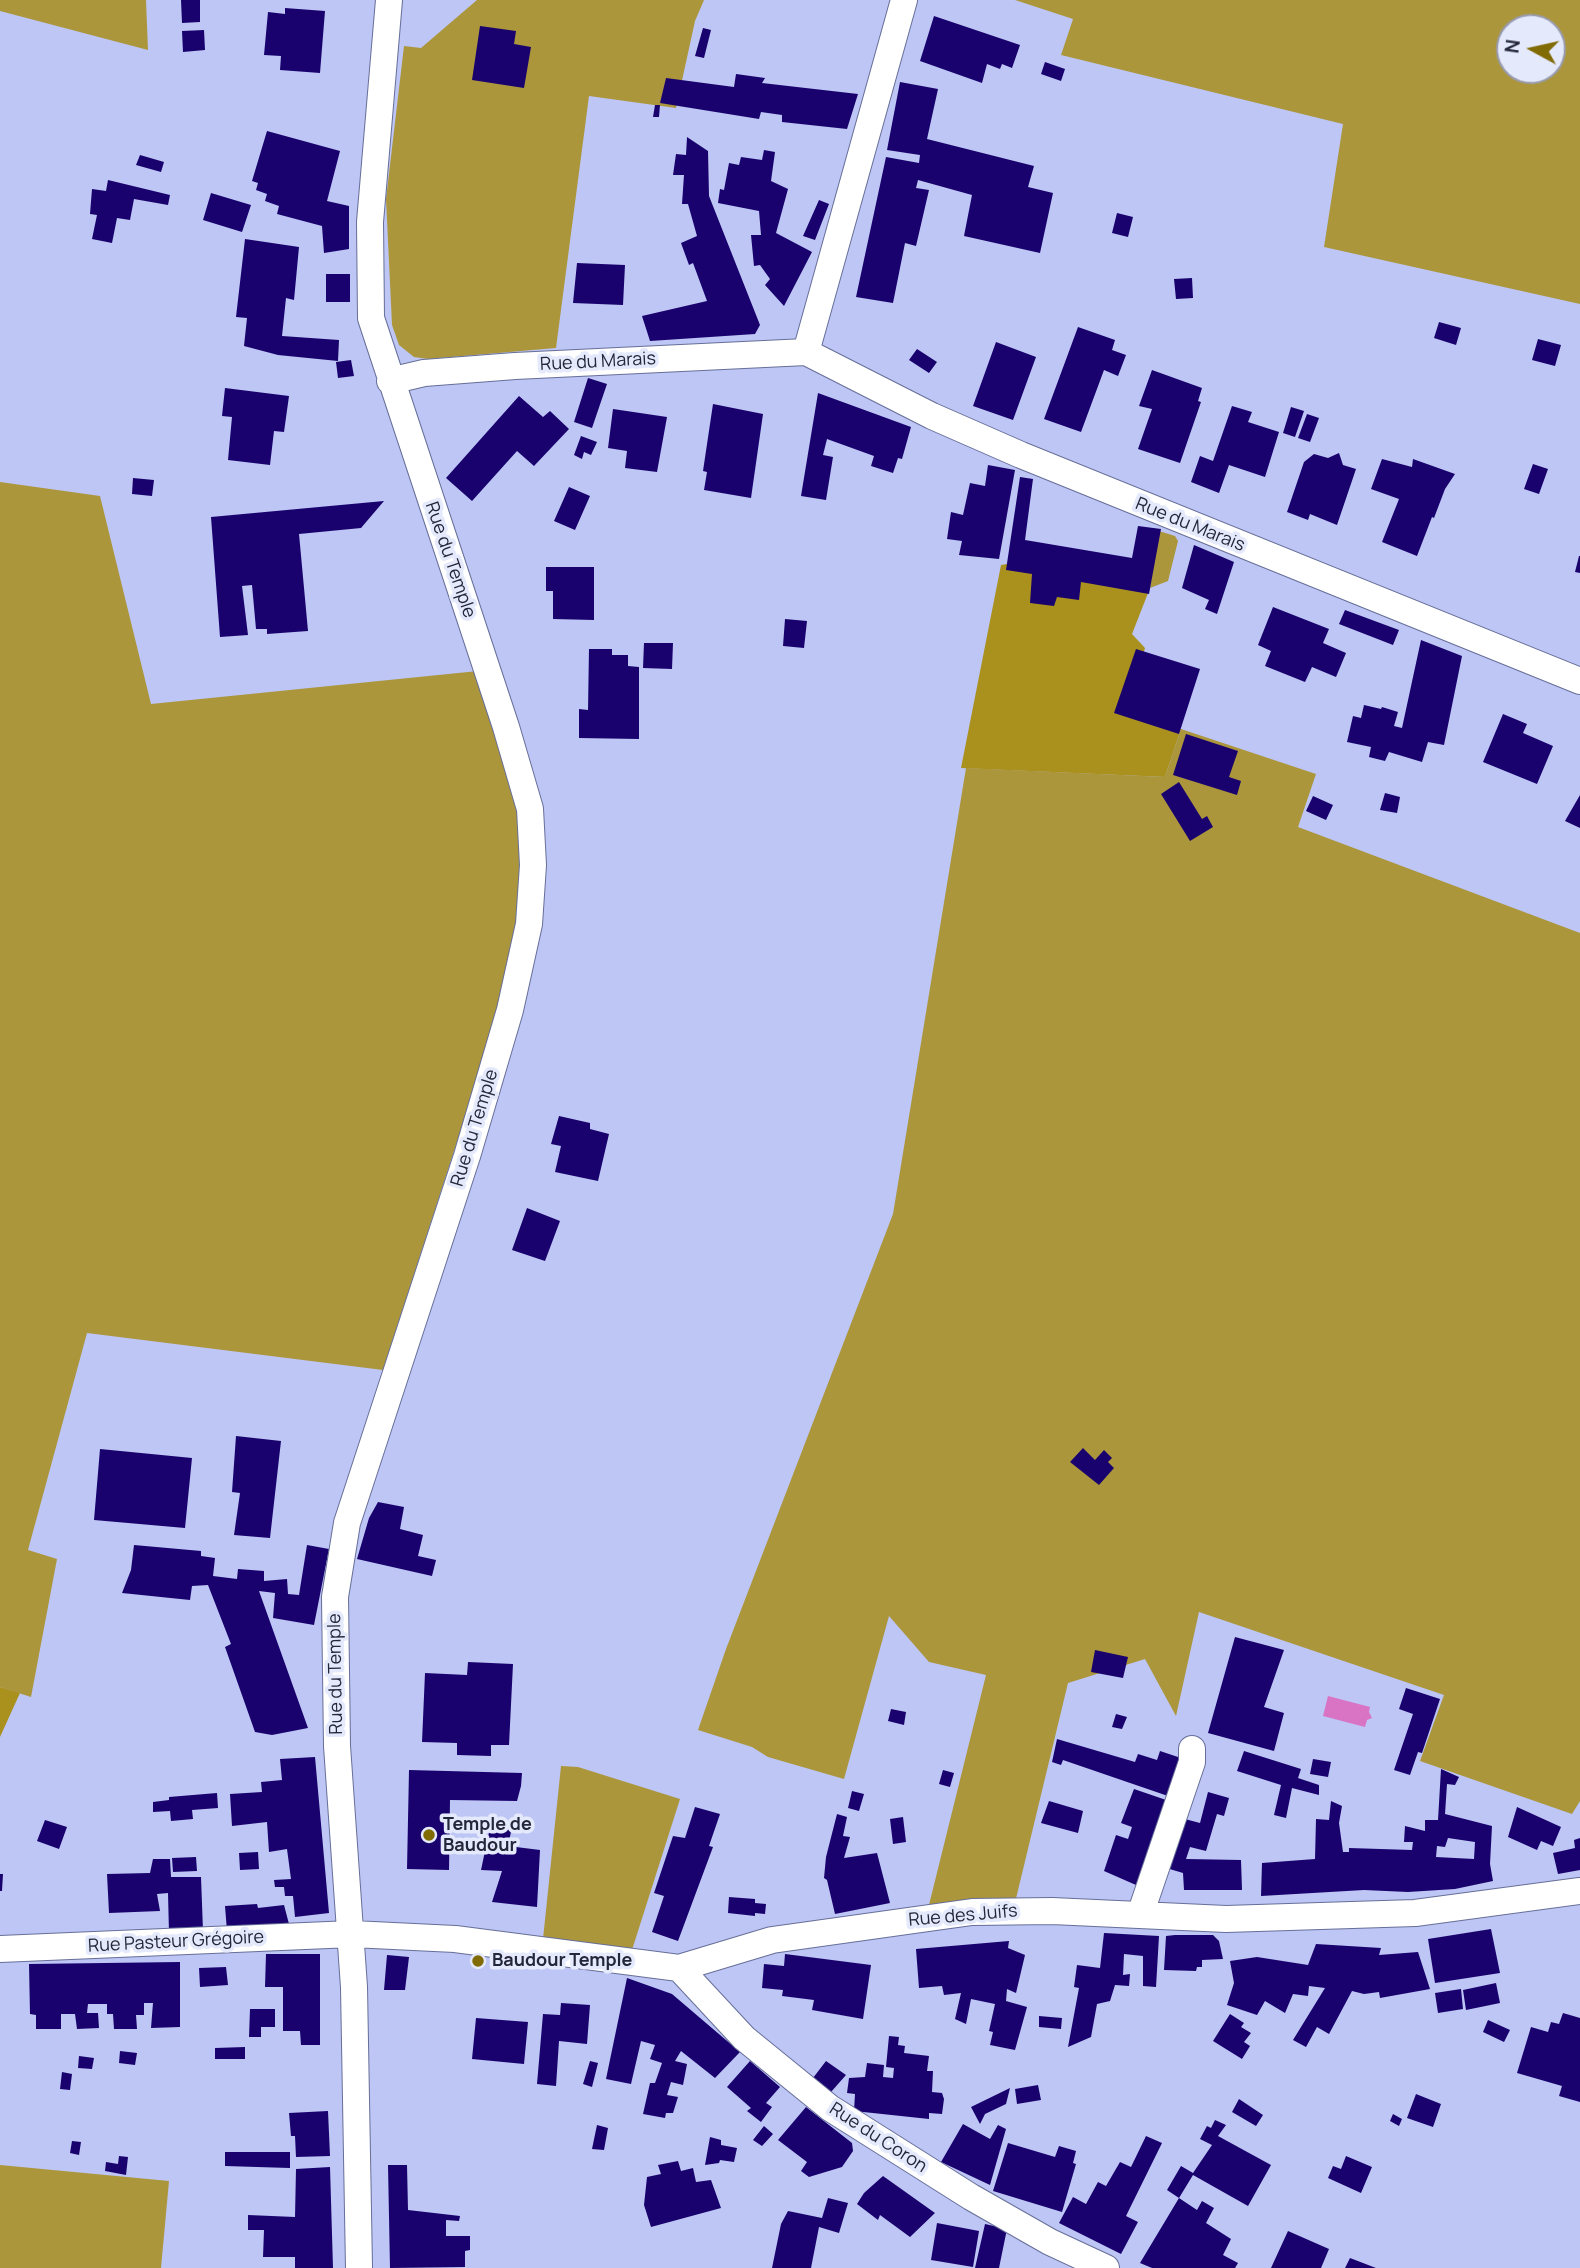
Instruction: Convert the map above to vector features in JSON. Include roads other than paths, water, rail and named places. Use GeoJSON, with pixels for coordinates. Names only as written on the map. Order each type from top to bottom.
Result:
{"type":"FeatureCollection","features":[{"type":"Feature","properties":{"kind":"street","name":"Rue du Temple"},"geometry":{"type":"LineString","coordinates":[[359,2268],[352,1934],[334,1671],[335,1597],[341,1549],[355,1496],[467,1156],[510,1010],[529,924],[533,865],[530,809],[515,757],[371,318],[373,168],[389,0]]}},
{"type":"Feature","properties":{"kind":"street"},"geometry":{"type":"LineString","coordinates":[[806,352],[904,0]]}},
{"type":"Feature","properties":{"kind":"street","name":"Rue du Marais"},"geometry":{"type":"LineString","coordinates":[[390,381],[424,373],[514,366],[806,352],[932,416],[1021,455],[1580,681]]}},
{"type":"Feature","properties":{"kind":"street"},"geometry":{"type":"LineString","coordinates":[[1140,1915],[1192,1762],[1192,1749]]}},
{"type":"Feature","properties":{"kind":"street","name":"Rue des Juifs"},"geometry":{"type":"LineString","coordinates":[[352,1934],[455,1939],[679,1968],[772,1940],[972,1912],[1226,1919],[1415,1913],[1580,1891]]}},
{"type":"Feature","properties":{"kind":"street","name":"Rue Pasteur Grégoire"},"geometry":{"type":"LineString","coordinates":[[0,1949],[352,1934]]}},
{"type":"Feature","properties":{"kind":"street","name":"Rue du Coron"},"geometry":{"type":"LineString","coordinates":[[679,1968],[744,2038],[830,2108],[971,2197],[1050,2242],[1106,2268]]}},
{"type":"Feature","properties":{"kind":"place","name":"Temple de Baudour"},"geometry":{"type":"Point","coordinates":[429,1835]}},
{"type":"Feature","properties":{"kind":"place","name":"Baudour Temple"},"geometry":{"type":"Point","coordinates":[478,1961]}}]}
